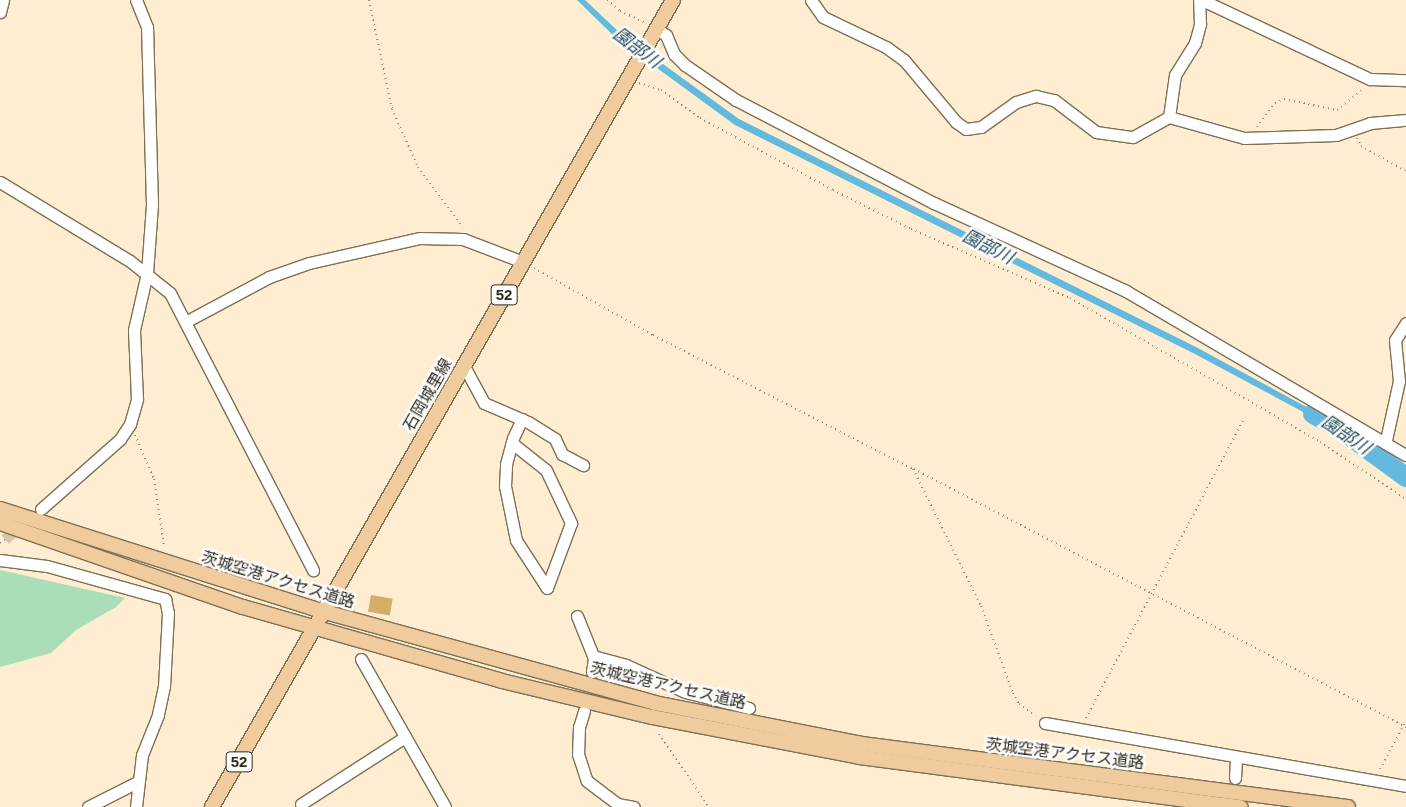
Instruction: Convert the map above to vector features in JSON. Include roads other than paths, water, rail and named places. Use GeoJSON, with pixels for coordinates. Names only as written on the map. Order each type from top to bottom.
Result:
{"type":"FeatureCollection","features":[{"type":"Feature","properties":{"kind":"main road","name":"石岡城里線"},"geometry":{"type":"LineString","coordinates":[[212,807],[316,628],[523,262],[635,78],[654,34],[673,0]]}},
{"type":"Feature","properties":{"kind":"main road","name":"茨城空港アクセス道路"},"geometry":{"type":"LineString","coordinates":[[0,509],[325,612],[555,678],[770,727],[997,763],[1348,807]]}},
{"type":"Feature","properties":{"kind":"main road","name":"茨城空港アクセス道路"},"geometry":{"type":"LineString","coordinates":[[0,523],[175,585],[316,628],[502,681],[768,741],[859,757],[1241,807]]}},
{"type":"Feature","properties":{"kind":"street"},"geometry":{"type":"LineString","coordinates":[[0,12],[3,0]]}},
{"type":"Feature","properties":{"kind":"street"},"geometry":{"type":"LineString","coordinates":[[41,508],[120,439],[130,424],[139,388],[134,330],[147,273],[152,205],[147,27],[136,0]]}},
{"type":"Feature","properties":{"kind":"street"},"geometry":{"type":"LineString","coordinates":[[811,0],[823,17],[886,48],[904,60],[956,122],[966,129],[981,127],[1016,102],[1036,96],[1054,100],[1096,132],[1133,137],[1169,117],[1244,138],[1336,135],[1370,123],[1406,120]]}},
{"type":"Feature","properties":{"kind":"street"},"geometry":{"type":"LineString","coordinates":[[1169,117],[1175,75],[1195,43],[1200,24],[1200,0],[1370,79],[1406,80]]}},
{"type":"Feature","properties":{"kind":"street"},"geometry":{"type":"LineString","coordinates":[[654,34],[666,35],[674,54],[685,65],[736,100],[934,203],[1126,291],[1386,440],[1406,455]]}},
{"type":"Feature","properties":{"kind":"street"},"geometry":{"type":"LineString","coordinates":[[0,182],[147,273],[170,293],[187,321],[313,570]]}},
{"type":"Feature","properties":{"kind":"street"},"geometry":{"type":"LineString","coordinates":[[187,321],[269,277],[309,263],[420,238],[463,239],[523,262]]}},
{"type":"Feature","properties":{"kind":"street"},"geometry":{"type":"LineString","coordinates":[[1386,440],[1399,381],[1395,340],[1406,323]]}},
{"type":"Feature","properties":{"kind":"street"},"geometry":{"type":"LineString","coordinates":[[464,366],[484,402],[522,419],[555,439],[562,454],[583,464]]}},
{"type":"Feature","properties":{"kind":"street"},"geometry":{"type":"LineString","coordinates":[[512,443],[546,470],[571,522],[547,588],[516,540],[505,486],[506,464],[512,443],[522,419]]}},
{"type":"Feature","properties":{"kind":"street"},"geometry":{"type":"LineString","coordinates":[[0,560],[26,566],[47,566],[165,599],[168,613],[164,686],[137,782],[136,807]]}},
{"type":"Feature","properties":{"kind":"street"},"geometry":{"type":"LineString","coordinates":[[577,616],[594,656],[592,672]]}},
{"type":"Feature","properties":{"kind":"street"},"geometry":{"type":"LineString","coordinates":[[594,656],[626,664],[686,692],[749,708]]}},
{"type":"Feature","properties":{"kind":"street"},"geometry":{"type":"LineString","coordinates":[[361,659],[445,807]]}},
{"type":"Feature","properties":{"kind":"street"},"geometry":{"type":"LineString","coordinates":[[584,711],[579,727],[578,754],[587,781],[617,804],[634,807]]}},
{"type":"Feature","properties":{"kind":"street"},"geometry":{"type":"LineString","coordinates":[[1046,723],[1406,786]]}},
{"type":"Feature","properties":{"kind":"street"},"geometry":{"type":"LineString","coordinates":[[301,804],[405,737]]}},
{"type":"Feature","properties":{"kind":"street"},"geometry":{"type":"LineString","coordinates":[[1235,778],[1236,757]]}},
{"type":"Feature","properties":{"kind":"street"},"geometry":{"type":"LineString","coordinates":[[88,807],[137,782]]}},
{"type":"Feature","properties":{"kind":"water"},"geometry":{"type":"Polygon","coordinates":[[[577,0],[585,0],[620,33],[739,119],[1196,347],[1338,424],[1335,429],[1193,353],[735,125],[616,38],[577,0]]]}},
{"type":"Feature","properties":{"kind":"waterway","name":"園部川"},"geometry":{"type":"LineString","coordinates":[[1313,414],[1336,426],[1406,477]]}},
{"type":"Feature","properties":{"kind":"tunnel"},"geometry":{"type":"LineString","coordinates":[[5,539],[23,524]]}}]}
